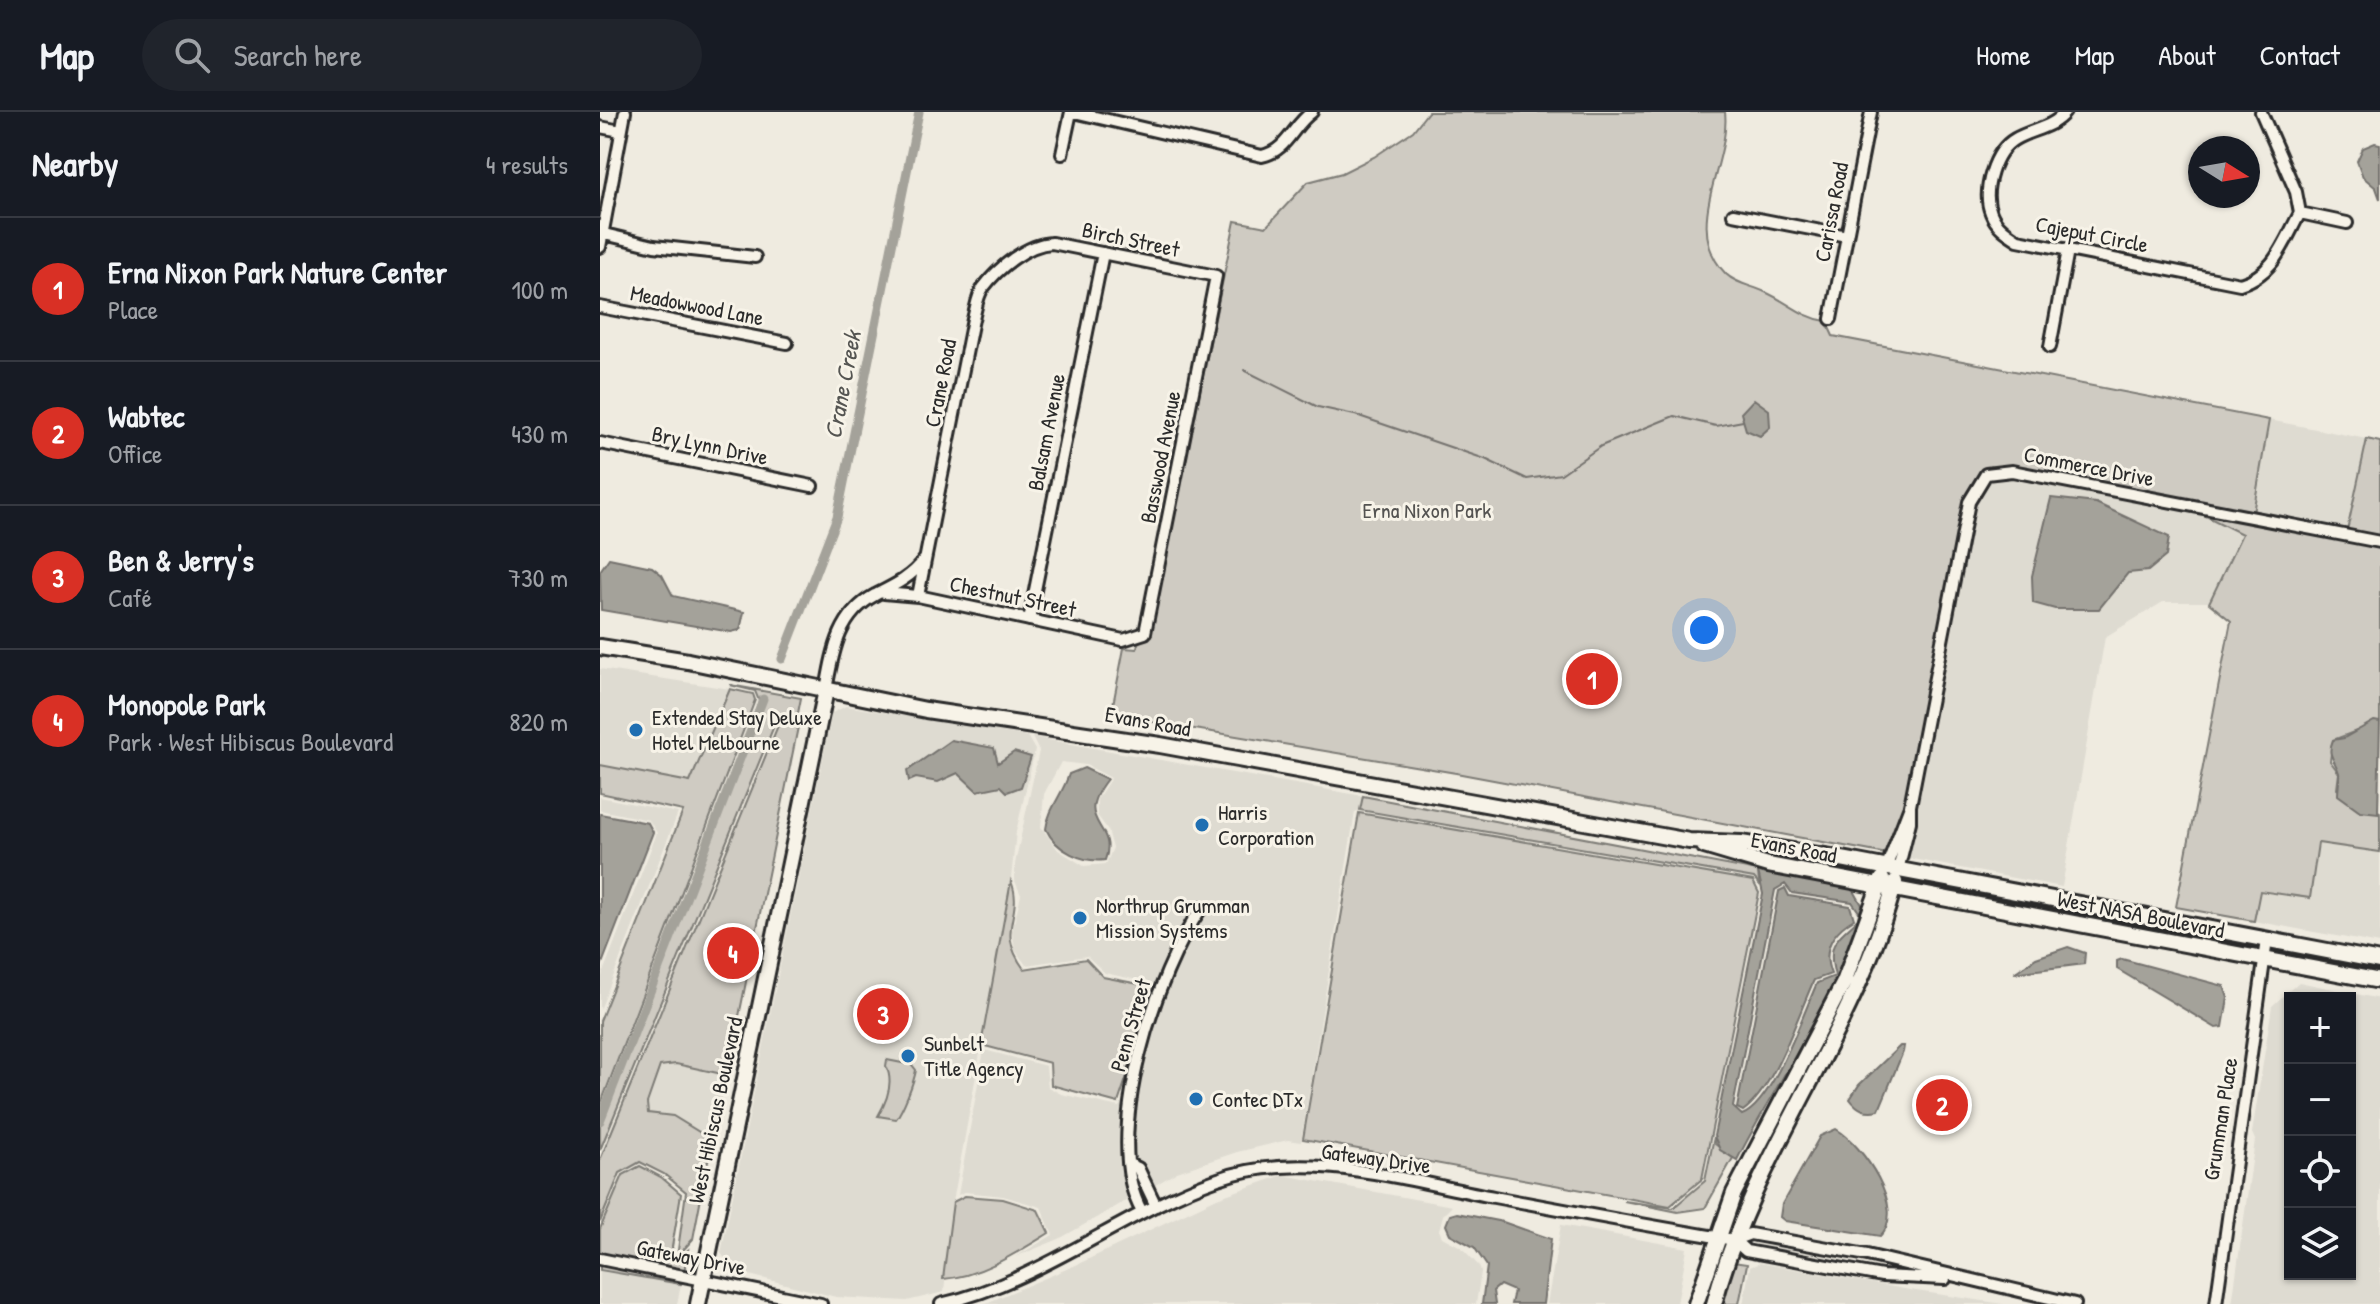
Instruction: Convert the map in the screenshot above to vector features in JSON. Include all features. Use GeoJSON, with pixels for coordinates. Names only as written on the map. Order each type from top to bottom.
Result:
{"type":"FeatureCollection","features":[{"type":"Feature","properties":{"kind":"street"},"geometry":{"type":"LineString","coordinates":[[600,247],[625,112]]}},
{"type":"Feature","properties":{"kind":"street"},"geometry":{"type":"LineString","coordinates":[[1062,154],[1072,112],[1262,156],[1272,154],[1288,141],[1312,112]]}},
{"type":"Feature","properties":{"kind":"street","name":"Carissa Road"},"geometry":{"type":"LineString","coordinates":[[1831,319],[1871,112]]}},
{"type":"Feature","properties":{"kind":"street","name":"Cajeput Circle"},"geometry":{"type":"LineString","coordinates":[[2065,112],[2049,125],[2014,140],[2002,152],[1987,194],[1991,214],[2001,229],[2018,240],[2240,284],[2257,279],[2269,268],[2300,213]]}},
{"type":"Feature","properties":{"kind":"street"},"geometry":{"type":"LineString","coordinates":[[2261,112],[2296,192],[2300,213],[2347,223]]}},
{"type":"Feature","properties":{"kind":"street"},"geometry":{"type":"LineString","coordinates":[[600,127],[621,131]]}},
{"type":"Feature","properties":{"kind":"street"},"geometry":{"type":"LineString","coordinates":[[1733,214],[1847,236]]}},
{"type":"Feature","properties":{"kind":"street"},"geometry":{"type":"LineString","coordinates":[[602,233],[654,246],[755,257]]}},
{"type":"Feature","properties":{"kind":"street","name":"Birch Street"},"geometry":{"type":"LineString","coordinates":[[1038,243],[1216,276]]}},
{"type":"Feature","properties":{"kind":"street","name":"Crane Road"},"geometry":{"type":"LineString","coordinates":[[918,596],[981,290],[1000,270],[1038,243]]}},
{"type":"Feature","properties":{"kind":"street"},"geometry":{"type":"LineString","coordinates":[[2050,347],[2068,250]]}},
{"type":"Feature","properties":{"kind":"street","name":"Balsam Avenue"},"geometry":{"type":"LineString","coordinates":[[1029,620],[1103,253]]}},
{"type":"Feature","properties":{"kind":"street","name":"Basswood Avenue"},"geometry":{"type":"LineString","coordinates":[[1135,639],[1145,633],[1216,276]]}},
{"type":"Feature","properties":{"kind":"street","name":"Meadowwood Lane"},"geometry":{"type":"LineString","coordinates":[[600,307],[787,343]]}},
{"type":"Feature","properties":{"kind":"street","name":"Bry Lynn Drive"},"geometry":{"type":"LineString","coordinates":[[600,443],[812,486]]}},
{"type":"Feature","properties":{"kind":"street","name":"Commerce Drive"},"geometry":{"type":"LineString","coordinates":[[1892,869],[1910,822],[1910,806],[1969,502],[1986,474],[2012,471],[2380,542]]}},
{"type":"Feature","properties":{"kind":"street"},"geometry":{"type":"LineString","coordinates":[[826,690],[835,641],[844,623],[860,604],[884,593],[919,568],[925,558]]}},
{"type":"Feature","properties":{"kind":"street","name":"Chestnut Street"},"geometry":{"type":"LineString","coordinates":[[884,593],[918,596],[1123,640],[1135,639]]}},
{"type":"Feature","properties":{"kind":"street","name":"Evans Road"},"geometry":{"type":"LineString","coordinates":[[600,647],[677,659],[926,710],[1143,742],[1689,841],[1752,861],[1886,887]]}},
{"type":"Feature","properties":{"kind":"street","name":"West Hibiscus Boulevard"},"geometry":{"type":"LineString","coordinates":[[698,1304],[826,690]]}},
{"type":"Feature","properties":{"kind":"street","name":"Evans Road"},"geometry":{"type":"LineString","coordinates":[[1689,841],[1741,843],[1892,869]]}},
{"type":"Feature","properties":{"kind":"street"},"geometry":{"type":"LineString","coordinates":[[1714,1304],[1734,1240],[1771,1155],[1857,992],[1892,869]]}},
{"type":"Feature","properties":{"kind":"street","name":"West NASA Boulevard"},"geometry":{"type":"LineString","coordinates":[[1892,869],[2374,960]]}},
{"type":"Feature","properties":{"kind":"street"},"geometry":{"type":"LineString","coordinates":[[1696,1304],[1716,1237],[1751,1155],[1844,982],[1886,887]]}},
{"type":"Feature","properties":{"kind":"street","name":"West NASA Boulevard"},"geometry":{"type":"LineString","coordinates":[[1886,887],[2380,981]]}},
{"type":"Feature","properties":{"kind":"street","name":"Penn Street"},"geometry":{"type":"LineString","coordinates":[[1142,1212],[1126,1174],[1129,1164],[1126,1112],[1167,967],[1202,907]]}},
{"type":"Feature","properties":{"kind":"street","name":"Grumman Place"},"geometry":{"type":"LineString","coordinates":[[2216,1304],[2267,940]]}},
{"type":"Feature","properties":{"kind":"street"},"geometry":{"type":"LineString","coordinates":[[1129,1164],[1138,1168],[1156,1206]]}},
{"type":"Feature","properties":{"kind":"street","name":"Gateway Drive"},"geometry":{"type":"LineString","coordinates":[[941,1304],[967,1298],[1011,1280],[1142,1212],[1220,1178],[1268,1168],[1338,1168],[1734,1240],[1750,1234],[1867,1255],[1955,1278]]}},
{"type":"Feature","properties":{"kind":"street","name":"Gateway Drive"},"geometry":{"type":"LineString","coordinates":[[1734,1240],[1746,1251],[1858,1272],[1908,1279],[1955,1278]]}},
{"type":"Feature","properties":{"kind":"street","name":"Gateway Drive"},"geometry":{"type":"LineString","coordinates":[[600,1259],[821,1304]]}},
{"type":"Feature","properties":{"kind":"street"},"geometry":{"type":"LineString","coordinates":[[1955,1278],[2075,1304]]}},
{"type":"Feature","properties":{"kind":"shaded area"},"geometry":{"type":"Polygon","coordinates":[[[2380,144],[2380,199],[2376,188],[2363,177],[2357,161],[2363,148],[2380,144]]]}},
{"type":"Feature","properties":{"kind":"shaded area"},"geometry":{"type":"Polygon","coordinates":[[[1754,399],[1769,410],[1770,427],[1760,436],[1746,430],[1741,413],[1754,399]]]}},
{"type":"Feature","properties":{"kind":"shaded area"},"geometry":{"type":"Polygon","coordinates":[[[2269,420],[2367,439],[2347,531],[2253,513],[2269,420]]]}},
{"type":"Feature","properties":{"kind":"shaded area"},"geometry":{"type":"Polygon","coordinates":[[[2021,477],[2202,514],[2242,534],[2210,602],[2163,602],[2105,637],[2062,887],[1907,858],[1973,505],[1989,478],[2021,477]],[[2169,537],[2128,573],[2148,571],[2166,556],[2169,537]]]}},
{"type":"Feature","properties":{"kind":"shaded area"},"geometry":{"type":"Polygon","coordinates":[[[2051,498],[2096,503],[2169,537],[2166,556],[2148,571],[2128,573],[2099,609],[2055,609],[2033,603],[2032,576],[2051,498]]]}},
{"type":"Feature","properties":{"kind":"shaded area"},"geometry":{"type":"Polygon","coordinates":[[[609,558],[652,567],[662,575],[673,596],[744,612],[740,630],[731,632],[601,610],[600,571],[609,558]]]}},
{"type":"Feature","properties":{"kind":"shaded area"},"geometry":{"type":"Polygon","coordinates":[[[600,669],[730,689],[690,782],[600,765],[600,669]]]}},
{"type":"Feature","properties":{"kind":"shaded area"},"geometry":{"type":"Polygon","coordinates":[[[846,706],[1027,736],[1035,750],[1016,832],[1010,888],[953,1202],[944,1292],[907,1301],[836,1297],[734,1271],[721,1253],[832,713],[846,706]]]}},
{"type":"Feature","properties":{"kind":"shaded area"},"geometry":{"type":"Polygon","coordinates":[[[2374,721],[2380,722],[2378,813],[2360,811],[2338,795],[2339,773],[2330,750],[2333,740],[2344,738],[2374,721]]]}},
{"type":"Feature","properties":{"kind":"shaded area"},"geometry":{"type":"Polygon","coordinates":[[[1032,737],[1363,796],[1360,810],[1355,812],[1301,1142],[1288,1140],[1237,1152],[1177,1172],[1152,1187],[1133,1161],[1131,1113],[1157,1017],[1172,969],[1208,905],[1200,901],[1185,923],[1163,965],[1154,993],[1146,982],[1105,973],[1087,956],[1026,965],[1015,950],[1012,931],[1021,895],[1015,881],[1015,864],[1039,751],[1032,737]],[[1061,762],[1044,794],[1041,827],[1058,850],[1084,866],[1106,864],[1113,848],[1108,830],[1097,815],[1097,799],[1111,778],[1086,765],[1061,762]]]}},
{"type":"Feature","properties":{"kind":"shaded area"},"geometry":{"type":"Polygon","coordinates":[[[951,740],[994,748],[998,763],[1014,752],[1031,757],[1021,787],[1007,792],[1001,786],[977,791],[958,773],[938,782],[916,778],[909,781],[907,771],[951,740]]]}},
{"type":"Feature","properties":{"kind":"shaded area"},"geometry":{"type":"Polygon","coordinates":[[[1084,768],[1107,779],[1093,806],[1094,815],[1106,838],[1108,848],[1105,860],[1088,860],[1071,854],[1056,844],[1046,829],[1069,774],[1084,768]]]}},
{"type":"Feature","properties":{"kind":"shaded area"},"geometry":{"type":"Polygon","coordinates":[[[600,797],[678,813],[600,1010],[600,980],[657,833],[649,820],[600,810],[600,797]]]}},
{"type":"Feature","properties":{"kind":"shaded area"},"geometry":{"type":"Polygon","coordinates":[[[600,814],[648,823],[653,832],[600,969],[600,814]]]}},
{"type":"Feature","properties":{"kind":"shaded area"},"geometry":{"type":"Polygon","coordinates":[[[2318,843],[2380,853],[2380,944],[2254,921],[2260,890],[2318,843]]]}},
{"type":"Feature","properties":{"kind":"shaded area"},"geometry":{"type":"Polygon","coordinates":[[[1758,871],[1853,889],[1862,905],[1853,937],[1825,1002],[1737,1160],[1720,1150],[1714,1136],[1763,894],[1758,871]],[[1785,884],[1775,890],[1733,1107],[1742,1115],[1754,1107],[1776,1076],[1817,983],[1835,976],[1832,956],[1835,943],[1858,919],[1859,912],[1852,902],[1792,893],[1785,884]]]}},
{"type":"Feature","properties":{"kind":"shaded area"},"geometry":{"type":"Polygon","coordinates":[[[1785,888],[1789,896],[1850,906],[1854,919],[1830,942],[1827,957],[1831,974],[1814,980],[1775,1069],[1755,1100],[1743,1111],[1737,1108],[1779,891],[1785,888]]]}},
{"type":"Feature","properties":{"kind":"shaded area"},"geometry":{"type":"Polygon","coordinates":[[[2068,947],[2085,953],[2084,964],[2014,973],[2036,958],[2068,947]]]}},
{"type":"Feature","properties":{"kind":"shaded area"},"geometry":{"type":"Polygon","coordinates":[[[2122,959],[2224,986],[2228,998],[2223,1027],[2216,1028],[2117,969],[2117,961],[2122,959]]]}},
{"type":"Feature","properties":{"kind":"shaded area"},"geometry":{"type":"Polygon","coordinates":[[[2299,982],[2347,992],[2288,992],[2299,982]]]}},
{"type":"Feature","properties":{"kind":"shaded area"},"geometry":{"type":"Polygon","coordinates":[[[2356,994],[2380,999],[2380,1304],[2232,1304],[2255,1140],[2252,1133],[2272,1006],[2284,995],[2284,1280],[2356,1280],[2356,994]]]}},
{"type":"Feature","properties":{"kind":"shaded area"},"geometry":{"type":"Polygon","coordinates":[[[1900,1046],[1904,1046],[1903,1052],[1879,1110],[1859,1108],[1850,1099],[1859,1085],[1900,1046]]]}},
{"type":"Feature","properties":{"kind":"shaded area"},"geometry":{"type":"Polygon","coordinates":[[[984,1050],[1046,1066],[1048,1087],[1061,1094],[1119,1107],[1126,1096],[1122,1111],[1122,1173],[1131,1198],[1059,1239],[1015,1257],[1053,1235],[1041,1207],[1003,1196],[965,1192],[958,1195],[984,1050]]]}},
{"type":"Feature","properties":{"kind":"shaded area"},"geometry":{"type":"Polygon","coordinates":[[[676,1064],[727,1075],[712,1140],[673,1116],[648,1113],[647,1103],[659,1066],[676,1064]]]}},
{"type":"Feature","properties":{"kind":"shaded area"},"geometry":{"type":"Polygon","coordinates":[[[1836,1129],[1869,1162],[1885,1194],[1889,1210],[1887,1224],[1880,1236],[1785,1221],[1780,1217],[1782,1204],[1820,1136],[1836,1129]]]}},
{"type":"Feature","properties":{"kind":"shaded area"},"geometry":{"type":"Polygon","coordinates":[[[1283,1175],[1452,1206],[1443,1215],[1439,1230],[1442,1237],[1461,1247],[1479,1266],[1481,1272],[1476,1304],[984,1304],[1076,1265],[1217,1198],[1283,1175]]]}},
{"type":"Feature","properties":{"kind":"shaded area"},"geometry":{"type":"Polygon","coordinates":[[[1457,1213],[1503,1222],[1551,1239],[1543,1304],[1511,1304],[1514,1291],[1500,1285],[1493,1291],[1495,1304],[1482,1304],[1487,1266],[1474,1247],[1450,1234],[1446,1225],[1450,1215],[1457,1213]]]}},
{"type":"Feature","properties":{"kind":"shaded area"},"geometry":{"type":"Polygon","coordinates":[[[1561,1225],[1687,1248],[1677,1304],[1547,1304],[1561,1225]]]}},
{"type":"Feature","properties":{"kind":"shaded area"},"geometry":{"type":"Polygon","coordinates":[[[1760,1263],[2003,1304],[1743,1304],[1750,1267],[1760,1263]]]}},
{"type":"Feature","properties":{"kind":"shaded area"},"geometry":{"type":"Polygon","coordinates":[[[600,1270],[681,1284],[677,1304],[600,1304],[600,1270]]]}},
{"type":"Feature","properties":{"kind":"green space","name":"Erna Nixon Park"},"geometry":{"type":"Polygon","coordinates":[[[1428,112],[1725,112],[1725,132],[1710,195],[1707,236],[1713,256],[1726,274],[1809,316],[1826,321],[1833,336],[2269,420],[2253,513],[2013,467],[1982,472],[1964,501],[1906,802],[1887,854],[1456,773],[1111,715],[1124,648],[1137,649],[1138,643],[1150,634],[1235,221],[1266,227],[1308,182],[1342,173],[1374,157],[1413,131],[1428,112]]]}},
{"type":"Feature","properties":{"kind":"green space"},"geometry":{"type":"Polygon","coordinates":[[[2367,439],[2380,442],[2380,537],[2347,531],[2367,439]]]}},
{"type":"Feature","properties":{"kind":"green space"},"geometry":{"type":"Polygon","coordinates":[[[2144,501],[2380,546],[2380,722],[2333,740],[2330,761],[2339,773],[2337,789],[2380,812],[2380,852],[2318,843],[2310,898],[2260,891],[2254,921],[2176,907],[2231,621],[2209,603],[2242,534],[2202,514],[2144,501]]]}},
{"type":"Feature","properties":{"kind":"green space"},"geometry":{"type":"Polygon","coordinates":[[[730,685],[801,698],[797,718],[791,714],[776,721],[600,1150],[600,1117],[759,701],[755,691],[730,685]]]}},
{"type":"Feature","properties":{"kind":"green space"},"geometry":{"type":"Polygon","coordinates":[[[730,689],[753,694],[755,700],[600,1106],[600,1021],[683,811],[600,793],[600,765],[690,782],[730,689]]]}},
{"type":"Feature","properties":{"kind":"green space"},"geometry":{"type":"Polygon","coordinates":[[[792,718],[798,727],[727,1075],[676,1064],[660,1066],[647,1103],[648,1113],[673,1116],[712,1140],[693,1239],[677,1257],[686,1192],[664,1174],[640,1162],[620,1173],[600,1222],[600,1160],[779,723],[792,718]]]}},
{"type":"Feature","properties":{"kind":"green space"},"geometry":{"type":"Polygon","coordinates":[[[1363,796],[1758,871],[1759,884],[1754,878],[1360,810],[1363,796]]]}},
{"type":"Feature","properties":{"kind":"green space"},"geometry":{"type":"Polygon","coordinates":[[[1359,813],[1753,881],[1759,893],[1702,1179],[1670,1206],[1303,1139],[1359,813]]]}},
{"type":"Feature","properties":{"kind":"green space"},"geometry":{"type":"Polygon","coordinates":[[[1011,881],[1015,904],[1011,943],[1024,969],[1086,959],[1103,977],[1144,985],[1153,998],[1118,1103],[1051,1085],[1050,1063],[981,1045],[1011,881]]]}},
{"type":"Feature","properties":{"kind":"green space"},"geometry":{"type":"Polygon","coordinates":[[[887,1060],[912,1065],[916,1070],[908,1096],[896,1119],[878,1116],[888,1091],[887,1060]]]}},
{"type":"Feature","properties":{"kind":"green space"},"geometry":{"type":"Polygon","coordinates":[[[1714,1137],[1715,1144],[1733,1158],[1705,1208],[1678,1212],[1624,1201],[1673,1208],[1705,1181],[1714,1137]]]}},
{"type":"Feature","properties":{"kind":"green space"},"geometry":{"type":"Polygon","coordinates":[[[640,1166],[661,1177],[681,1194],[672,1247],[676,1261],[688,1250],[684,1272],[600,1255],[600,1229],[623,1175],[640,1166]]]}},
{"type":"Feature","properties":{"kind":"green space"},"geometry":{"type":"Polygon","coordinates":[[[965,1196],[1003,1199],[1038,1210],[1049,1233],[985,1269],[943,1279],[953,1202],[965,1196]]]}},
{"type":"Feature","properties":{"kind":"green space"},"geometry":{"type":"Polygon","coordinates":[[[1733,1262],[1747,1264],[1739,1304],[1723,1304],[1733,1262]]]}},
{"type":"Feature","properties":{"kind":"green space"},"geometry":{"type":"Polygon","coordinates":[[[600,1264],[682,1280],[681,1284],[600,1270],[600,1264]]]}},
{"type":"Feature","properties":{"kind":"waterway","name":"Crane Creek"},"geometry":{"type":"LineString","coordinates":[[782,659],[837,517],[919,112]]}},
{"type":"Feature","properties":{"kind":"waterway"},"geometry":{"type":"LineString","coordinates":[[1244,370],[1318,407],[1359,416],[1485,459],[1527,479],[1561,474],[1601,446],[1674,416],[1716,426],[1743,421]]}},
{"type":"Feature","properties":{"kind":"waterway","name":"Crane Creek"},"geometry":{"type":"LineString","coordinates":[[600,1121],[763,699]]}},
{"type":"Feature","properties":{"kind":"place","name":"Erna Nixon Park Nature Center"},"geometry":{"type":"Point","coordinates":[1592,679]}},
{"type":"Feature","properties":{"kind":"place","name":"Extended Stay Deluxe Hotel Melbourne"},"geometry":{"type":"Point","coordinates":[636,730]}},
{"type":"Feature","properties":{"kind":"place","name":"Harris Corporation"},"geometry":{"type":"Point","coordinates":[1202,825]}},
{"type":"Feature","properties":{"kind":"place","name":"Northrup Grumman Mission Systems"},"geometry":{"type":"Point","coordinates":[1080,918]}},
{"type":"Feature","properties":{"kind":"place","name":"Monopole Park"},"geometry":{"type":"Point","coordinates":[733,953]}},
{"type":"Feature","properties":{"kind":"place","name":"Ben & Jerry's"},"geometry":{"type":"Point","coordinates":[883,1014]}},
{"type":"Feature","properties":{"kind":"place","name":"Sunbelt Title Agency"},"geometry":{"type":"Point","coordinates":[908,1056]}},
{"type":"Feature","properties":{"kind":"place","name":"Contec DTx"},"geometry":{"type":"Point","coordinates":[1196,1099]}},
{"type":"Feature","properties":{"kind":"place","name":"Wabtec"},"geometry":{"type":"Point","coordinates":[1942,1105]}}]}
